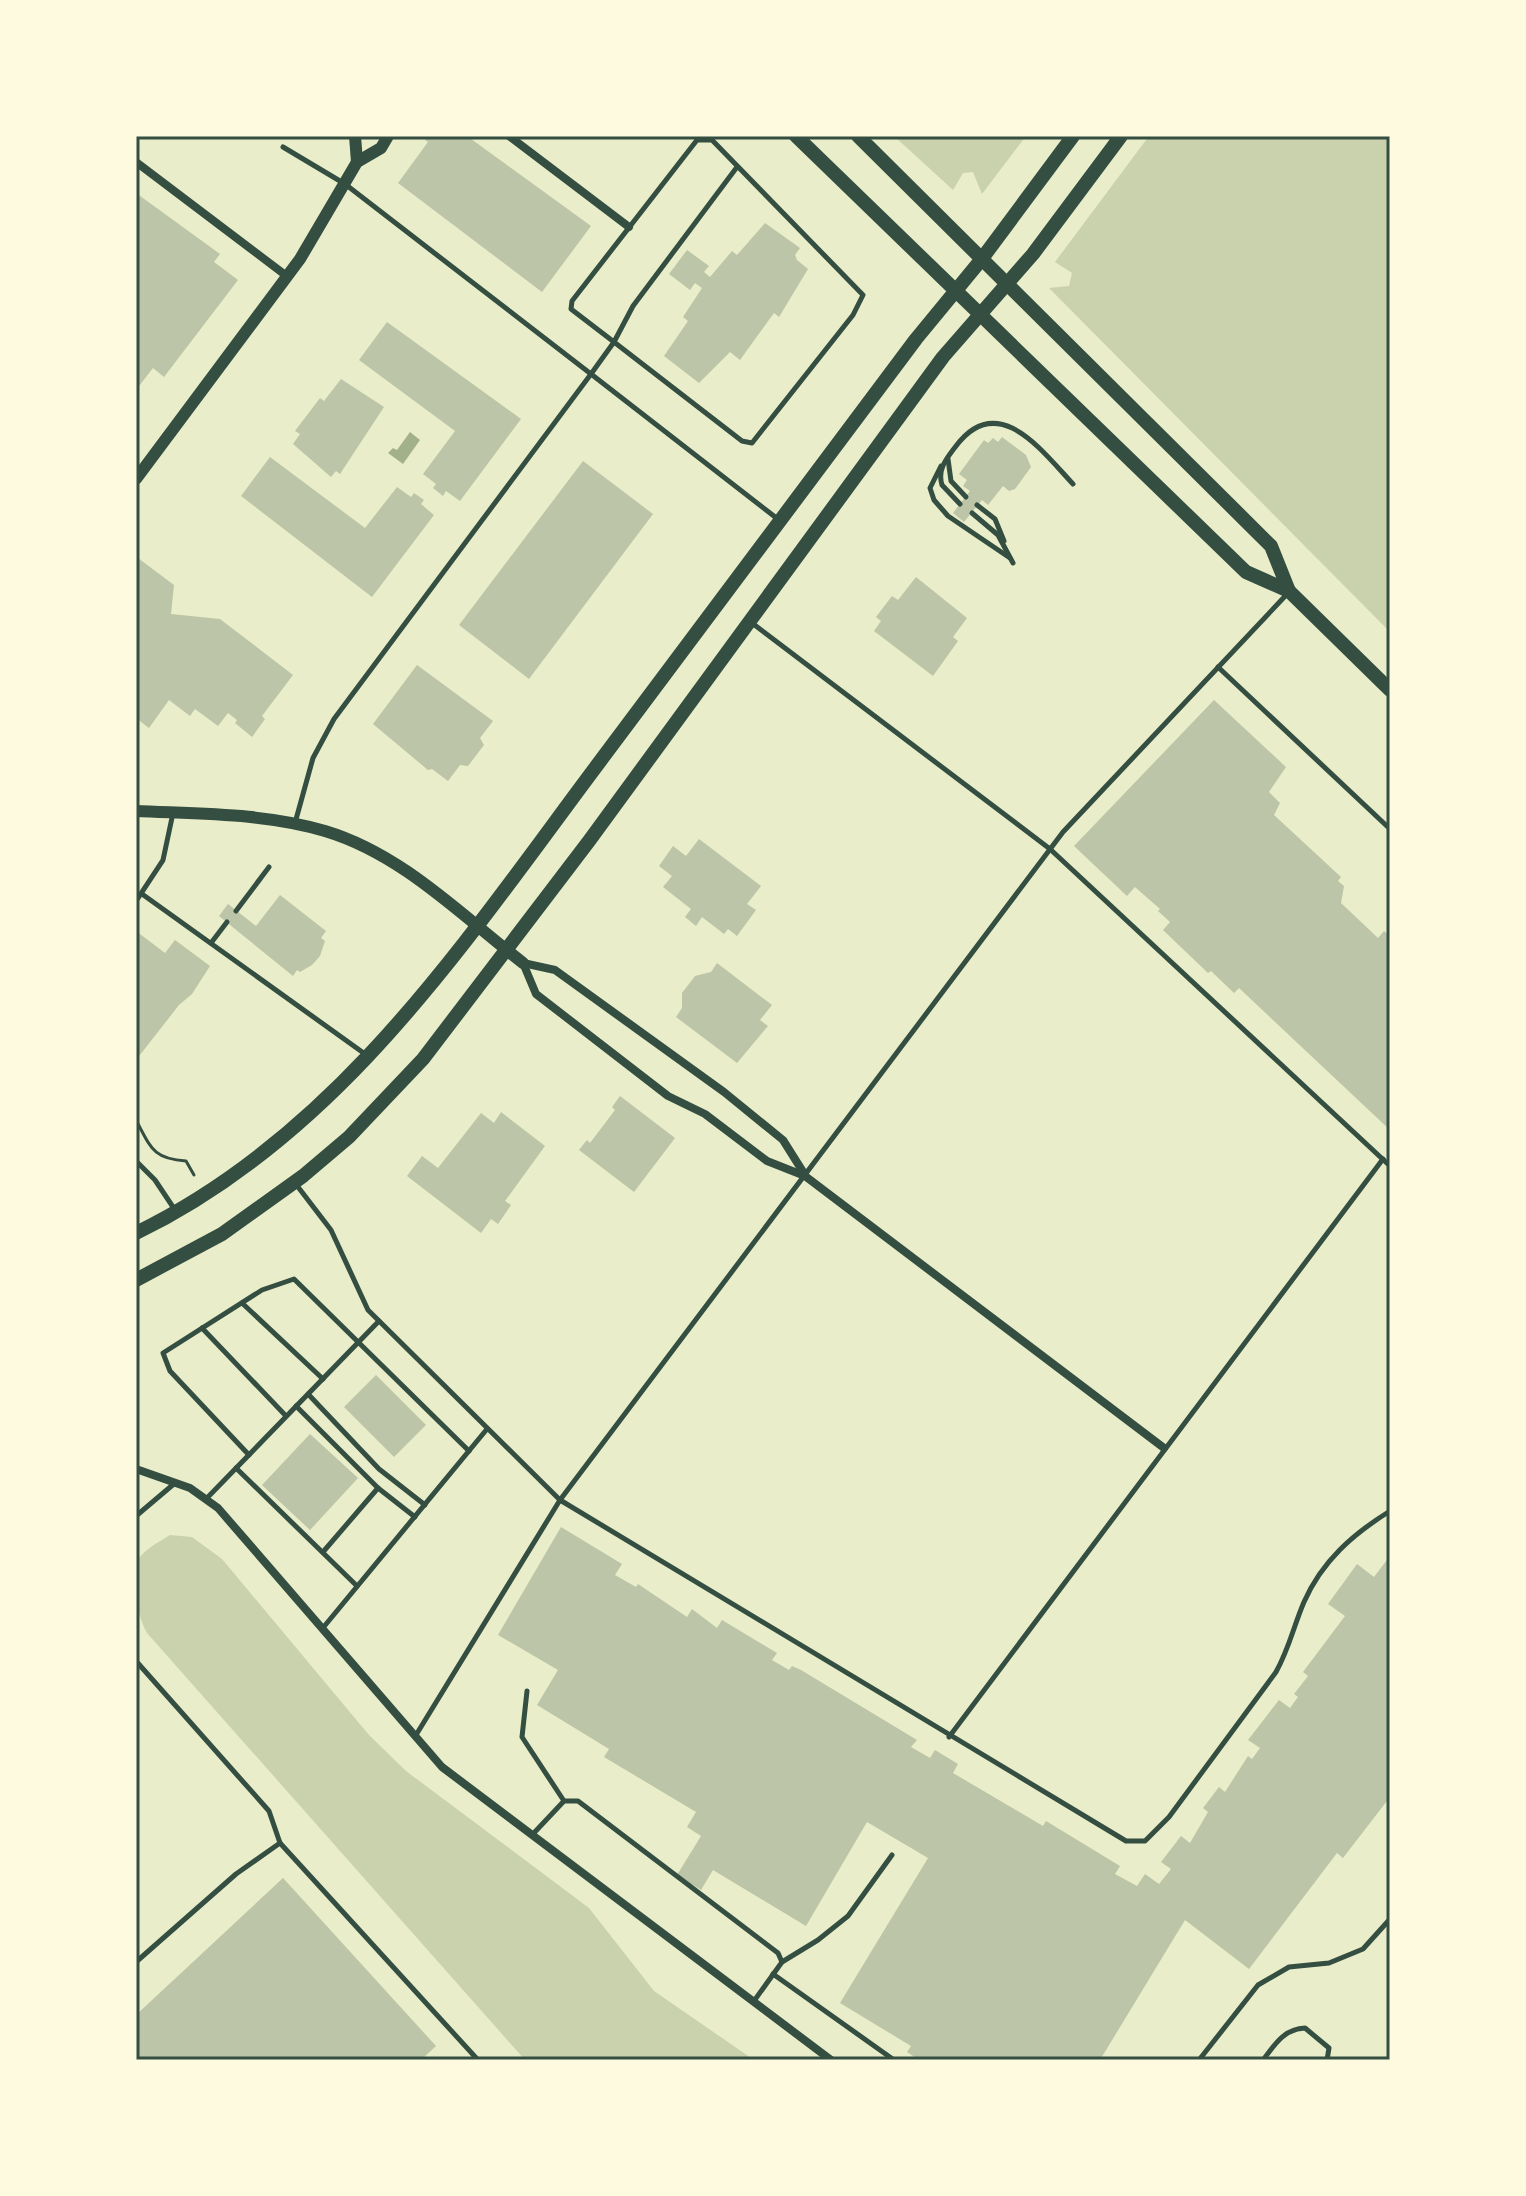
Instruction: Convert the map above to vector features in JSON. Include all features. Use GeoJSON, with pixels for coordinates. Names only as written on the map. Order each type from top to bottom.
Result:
{"type":"FeatureCollection","features":[{"type":"Feature","properties":{"kind":"main road"},"geometry":{"type":"LineString","coordinates":[[796,136],[1246,572],[1289,591],[1390,690]]}},
{"type":"Feature","properties":{"kind":"main road"},"geometry":{"type":"LineString","coordinates":[[858,136],[1271,546],[1289,591]]}},
{"type":"Feature","properties":{"kind":"main road"},"geometry":{"type":"LineString","coordinates":[[136,1233],[176,1211],[284,1137],[369,1057],[477,925],[1073,136]]}},
{"type":"Feature","properties":{"kind":"main road"},"geometry":{"type":"LineString","coordinates":[[136,1280],[222,1234],[294,1182],[349,1137],[405,1079],[508,950],[943,357],[1006,285],[1121,136]]}},
{"type":"Feature","properties":{"kind":"street"},"geometry":{"type":"LineString","coordinates":[[355,136],[357,162]]}},
{"type":"Feature","properties":{"kind":"street"},"geometry":{"type":"LineString","coordinates":[[136,479],[288,277],[357,162],[381,148],[388,136]]}},
{"type":"Feature","properties":{"kind":"street"},"geometry":{"type":"LineString","coordinates":[[509,136],[629,227]]}},
{"type":"Feature","properties":{"kind":"street"},"geometry":{"type":"LineString","coordinates":[[136,162],[288,277]]}},
{"type":"Feature","properties":{"kind":"street"},"geometry":{"type":"LineString","coordinates":[[136,811],[295,824],[326,831],[387,859],[439,894],[508,950],[523,963],[536,994],[668,1096],[705,1114],[767,1161],[805,1176],[1164,1448]]}},
{"type":"Feature","properties":{"kind":"street"},"geometry":{"type":"LineString","coordinates":[[523,963],[555,970],[724,1092],[783,1140],[805,1176]]}},
{"type":"Feature","properties":{"kind":"street"},"geometry":{"type":"LineString","coordinates":[[136,1469],[176,1483],[206,1499],[442,1767],[831,2060]]}},
{"type":"Feature","properties":{"kind":"lane"},"geometry":{"type":"LineString","coordinates":[[697,140],[712,140],[737,167],[863,295],[853,315],[752,443],[742,441],[571,309],[572,301],[697,140]]}},
{"type":"Feature","properties":{"kind":"lane"},"geometry":{"type":"LineString","coordinates":[[283,147],[345,184],[780,521]]}},
{"type":"Feature","properties":{"kind":"lane"},"geometry":{"type":"LineString","coordinates":[[295,824],[308,773],[334,719],[591,374],[614,342],[633,306],[737,167]]}},
{"type":"Feature","properties":{"kind":"lane"},"geometry":{"type":"LineString","coordinates":[[972,513],[992,528],[1012,561],[939,507],[930,488],[933,476],[972,428],[1005,423],[1021,433],[1073,484]]}},
{"type":"Feature","properties":{"kind":"lane"},"geometry":{"type":"LineString","coordinates":[[946,460],[951,481],[966,497]]}},
{"type":"Feature","properties":{"kind":"lane"},"geometry":{"type":"LineString","coordinates":[[946,460],[942,485],[960,504]]}},
{"type":"Feature","properties":{"kind":"lane"},"geometry":{"type":"LineString","coordinates":[[977,505],[1000,527],[1004,549]]}},
{"type":"Feature","properties":{"kind":"lane"},"geometry":{"type":"LineString","coordinates":[[414,1738],[560,1500],[1050,849],[1289,591]]}},
{"type":"Feature","properties":{"kind":"lane"},"geometry":{"type":"LineString","coordinates":[[748,620],[1050,849],[1390,1166]]}},
{"type":"Feature","properties":{"kind":"lane"},"geometry":{"type":"LineString","coordinates":[[1218,667],[1390,829]]}},
{"type":"Feature","properties":{"kind":"lane"},"geometry":{"type":"LineString","coordinates":[[136,901],[167,849],[174,812]]}},
{"type":"Feature","properties":{"kind":"lane"},"geometry":{"type":"LineString","coordinates":[[236,911],[269,867]]}},
{"type":"Feature","properties":{"kind":"lane"},"geometry":{"type":"LineString","coordinates":[[142,894],[369,1057]]}},
{"type":"Feature","properties":{"kind":"lane"},"geometry":{"type":"LineString","coordinates":[[211,943],[227,922]]}},
{"type":"Feature","properties":{"kind":"lane"},"geometry":{"type":"LineString","coordinates":[[949,1737],[1383,1159]]}},
{"type":"Feature","properties":{"kind":"lane"},"geometry":{"type":"LineString","coordinates":[[136,1161],[155,1180],[176,1211]]}},
{"type":"Feature","properties":{"kind":"lane"},"geometry":{"type":"LineString","coordinates":[[294,1182],[331,1230],[358,1294],[379,1321],[560,1500],[1114,1836],[1136,1843],[1145,1841],[1169,1817],[1276,1672],[1287,1652],[1304,1601],[1335,1552],[1390,1511]]}},
{"type":"Feature","properties":{"kind":"lane"},"geometry":{"type":"LineString","coordinates":[[249,1455],[170,1371],[163,1353],[262,1290],[294,1279],[469,1451]]}},
{"type":"Feature","properties":{"kind":"lane"},"geometry":{"type":"LineString","coordinates":[[242,1303],[323,1379]]}},
{"type":"Feature","properties":{"kind":"lane"},"geometry":{"type":"LineString","coordinates":[[206,1499],[379,1321]]}},
{"type":"Feature","properties":{"kind":"lane"},"geometry":{"type":"LineString","coordinates":[[202,1328],[286,1416]]}},
{"type":"Feature","properties":{"kind":"lane"},"geometry":{"type":"LineString","coordinates":[[308,1394],[379,1469],[425,1505]]}},
{"type":"Feature","properties":{"kind":"lane"},"geometry":{"type":"LineString","coordinates":[[296,1406],[378,1488],[415,1517]]}},
{"type":"Feature","properties":{"kind":"lane"},"geometry":{"type":"LineString","coordinates":[[322,1630],[487,1429]]}},
{"type":"Feature","properties":{"kind":"lane"},"geometry":{"type":"LineString","coordinates":[[236,1468],[357,1586]]}},
{"type":"Feature","properties":{"kind":"lane"},"geometry":{"type":"LineString","coordinates":[[136,1516],[176,1483]]}},
{"type":"Feature","properties":{"kind":"lane"},"geometry":{"type":"LineString","coordinates":[[323,1552],[378,1488]]}},
{"type":"Feature","properties":{"kind":"lane"},"geometry":{"type":"LineString","coordinates":[[136,1661],[269,1811],[280,1843],[478,2060]]}},
{"type":"Feature","properties":{"kind":"lane"},"geometry":{"type":"LineString","coordinates":[[527,1691],[522,1737],[564,1801]]}},
{"type":"Feature","properties":{"kind":"lane"},"geometry":{"type":"LineString","coordinates":[[532,1835],[564,1801],[578,1801],[778,1953],[782,1962]]}},
{"type":"Feature","properties":{"kind":"lane"},"geometry":{"type":"LineString","coordinates":[[136,1962],[236,1874],[280,1843]]}},
{"type":"Feature","properties":{"kind":"lane"},"geometry":{"type":"LineString","coordinates":[[754,2002],[782,1962],[818,1940],[848,1916],[892,1855]]}},
{"type":"Feature","properties":{"kind":"lane"},"geometry":{"type":"LineString","coordinates":[[1199,2060],[1258,1985],[1289,1967],[1329,1963],[1363,1949],[1390,1919]]}},
{"type":"Feature","properties":{"kind":"lane"},"geometry":{"type":"LineString","coordinates":[[773,1974],[894,2060]]}},
{"type":"Feature","properties":{"kind":"lane"},"geometry":{"type":"LineString","coordinates":[[1263,2060],[1292,2028],[1305,2028],[1329,2048],[1327,2060]]}},
{"type":"Feature","properties":{"kind":"path"},"geometry":{"type":"LineString","coordinates":[[136,1120],[155,1152],[166,1160],[186,1161],[194,1175]]}},
{"type":"Feature","properties":{"kind":"shaded area"},"geometry":{"type":"Polygon","coordinates":[[[894,136],[1026,136],[982,194],[973,172],[963,173],[953,190],[894,136]]]}},
{"type":"Feature","properties":{"kind":"shaded area"},"geometry":{"type":"Polygon","coordinates":[[[1149,136],[1390,136],[1390,632],[1049,288],[1069,286],[1072,273],[1055,262],[1149,136]]]}},
{"type":"Feature","properties":{"kind":"shaded area"},"geometry":{"type":"Polygon","coordinates":[[[410,432],[420,440],[403,464],[388,453],[393,448],[397,450],[410,432]]]}},
{"type":"Feature","properties":{"kind":"shaded area"},"geometry":{"type":"Polygon","coordinates":[[[170,1535],[192,1537],[222,1559],[369,1735],[406,1771],[589,1908],[654,1991],[754,2060],[525,2060],[147,1633],[140,1618],[134,1572],[142,1555],[170,1535]]]}},
{"type":"Feature","properties":{"kind":"building"},"geometry":{"type":"Polygon","coordinates":[[[427,136],[467,136],[591,226],[542,292],[398,183],[428,142],[425,140],[427,136]]]}},
{"type":"Feature","properties":{"kind":"building"},"geometry":{"type":"Polygon","coordinates":[[[136,193],[220,254],[214,262],[238,280],[164,377],[153,368],[136,390],[136,193]]]}},
{"type":"Feature","properties":{"kind":"building"},"geometry":{"type":"Polygon","coordinates":[[[765,223],[800,248],[795,255],[808,269],[779,317],[774,313],[740,360],[730,352],[699,383],[664,356],[688,321],[683,317],[702,288],[695,283],[690,290],[669,274],[687,250],[709,266],[704,272],[710,277],[732,251],[737,255],[765,223]]]}},
{"type":"Feature","properties":{"kind":"building"},"geometry":{"type":"Polygon","coordinates":[[[387,322],[521,419],[460,501],[446,491],[443,496],[433,488],[436,484],[423,474],[455,431],[359,360],[387,322]]]}},
{"type":"Feature","properties":{"kind":"building"},"geometry":{"type":"Polygon","coordinates":[[[341,379],[384,407],[340,474],[336,471],[331,477],[293,444],[300,434],[295,431],[320,398],[324,401],[341,379]]]}},
{"type":"Feature","properties":{"kind":"building"},"geometry":{"type":"Polygon","coordinates":[[[1002,437],[1026,455],[1031,467],[1015,489],[1009,491],[1003,486],[988,505],[982,500],[964,522],[953,513],[970,491],[963,486],[967,480],[959,474],[984,440],[988,443],[993,438],[998,442],[1002,437]]]}},
{"type":"Feature","properties":{"kind":"building"},"geometry":{"type":"Polygon","coordinates":[[[270,457],[365,528],[397,487],[411,497],[414,493],[424,500],[421,504],[434,515],[372,597],[241,496],[270,457]]]}},
{"type":"Feature","properties":{"kind":"building"},"geometry":{"type":"Polygon","coordinates":[[[583,461],[653,514],[529,679],[459,625],[583,461]]]}},
{"type":"Feature","properties":{"kind":"building"},"geometry":{"type":"Polygon","coordinates":[[[138,558],[174,585],[171,614],[220,619],[293,675],[262,716],[265,719],[252,737],[228,713],[218,726],[195,709],[190,716],[169,700],[149,728],[136,718],[138,558]]]}},
{"type":"Feature","properties":{"kind":"building"},"geometry":{"type":"Polygon","coordinates":[[[916,577],[967,618],[953,637],[958,641],[933,676],[874,631],[881,621],[876,617],[892,596],[898,600],[916,577]]]}},
{"type":"Feature","properties":{"kind":"building"},"geometry":{"type":"Polygon","coordinates":[[[417,665],[493,721],[480,738],[484,745],[468,766],[460,765],[448,781],[432,769],[428,770],[373,724],[417,665]]]}},
{"type":"Feature","properties":{"kind":"building"},"geometry":{"type":"Polygon","coordinates":[[[1214,700],[1286,767],[1269,792],[1280,803],[1274,815],[1341,877],[1338,881],[1344,886],[1341,903],[1378,938],[1384,931],[1390,936],[1390,1130],[1239,988],[1234,993],[1163,930],[1170,922],[1158,911],[1160,909],[1135,887],[1127,896],[1074,846],[1214,700]]]}},
{"type":"Feature","properties":{"kind":"building"},"geometry":{"type":"Polygon","coordinates":[[[699,839],[761,886],[747,904],[756,910],[737,936],[728,929],[724,934],[702,917],[696,926],[685,917],[691,909],[663,887],[672,876],[659,866],[673,846],[686,856],[699,839]]]}},
{"type":"Feature","properties":{"kind":"building"},"geometry":{"type":"Polygon","coordinates":[[[280,895],[326,931],[321,938],[325,941],[320,956],[312,965],[300,972],[297,970],[293,976],[219,916],[228,904],[256,926],[280,895]]]}},
{"type":"Feature","properties":{"kind":"building"},"geometry":{"type":"Polygon","coordinates":[[[136,931],[165,953],[175,940],[210,966],[192,994],[179,1005],[136,1060],[136,931]]]}},
{"type":"Feature","properties":{"kind":"building"},"geometry":{"type":"Polygon","coordinates":[[[717,963],[772,1005],[760,1020],[768,1026],[737,1063],[676,1017],[682,1008],[682,993],[695,976],[711,972],[717,963]]]}},
{"type":"Feature","properties":{"kind":"building"},"geometry":{"type":"Polygon","coordinates":[[[620,1096],[675,1138],[634,1192],[579,1150],[587,1140],[590,1143],[615,1110],[612,1107],[620,1096]]]}},
{"type":"Feature","properties":{"kind":"building"},"geometry":{"type":"Polygon","coordinates":[[[501,1112],[545,1146],[505,1201],[511,1205],[498,1224],[491,1219],[481,1233],[407,1176],[422,1156],[438,1168],[481,1113],[494,1123],[501,1112]]]}},
{"type":"Feature","properties":{"kind":"building"},"geometry":{"type":"Polygon","coordinates":[[[376,1375],[426,1425],[394,1457],[344,1407],[376,1375]]]}},
{"type":"Feature","properties":{"kind":"building"},"geometry":{"type":"Polygon","coordinates":[[[310,1434],[358,1478],[310,1530],[262,1485],[310,1434]]]}},
{"type":"Feature","properties":{"kind":"building"},"geometry":{"type":"Polygon","coordinates":[[[561,1527],[622,1564],[615,1575],[636,1587],[638,1584],[687,1617],[692,1609],[717,1628],[722,1620],[777,1653],[772,1660],[789,1670],[792,1666],[801,1670],[917,1740],[911,1747],[930,1758],[935,1750],[958,1764],[953,1773],[1043,1826],[1046,1821],[1120,1866],[1115,1874],[1137,1886],[1145,1874],[1159,1884],[1171,1869],[1161,1862],[1181,1836],[1190,1843],[1208,1812],[1203,1808],[1219,1787],[1225,1792],[1248,1756],[1252,1759],[1260,1748],[1248,1740],[1279,1700],[1290,1708],[1298,1697],[1294,1694],[1308,1676],[1303,1672],[1345,1616],[1328,1604],[1357,1564],[1374,1577],[1390,1556],[1390,1797],[1343,1858],[1337,1853],[1249,1969],[1185,1920],[1100,2060],[919,2060],[907,2052],[911,2046],[840,2003],[928,1858],[867,1822],[806,1926],[713,1870],[701,1890],[677,1875],[701,1836],[687,1827],[696,1812],[604,1757],[609,1749],[537,1705],[558,1670],[498,1635],[561,1527]]]}},
{"type":"Feature","properties":{"kind":"building"},"geometry":{"type":"Polygon","coordinates":[[[283,1878],[436,2046],[421,2060],[136,2060],[136,2015],[283,1878]]]}}]}
